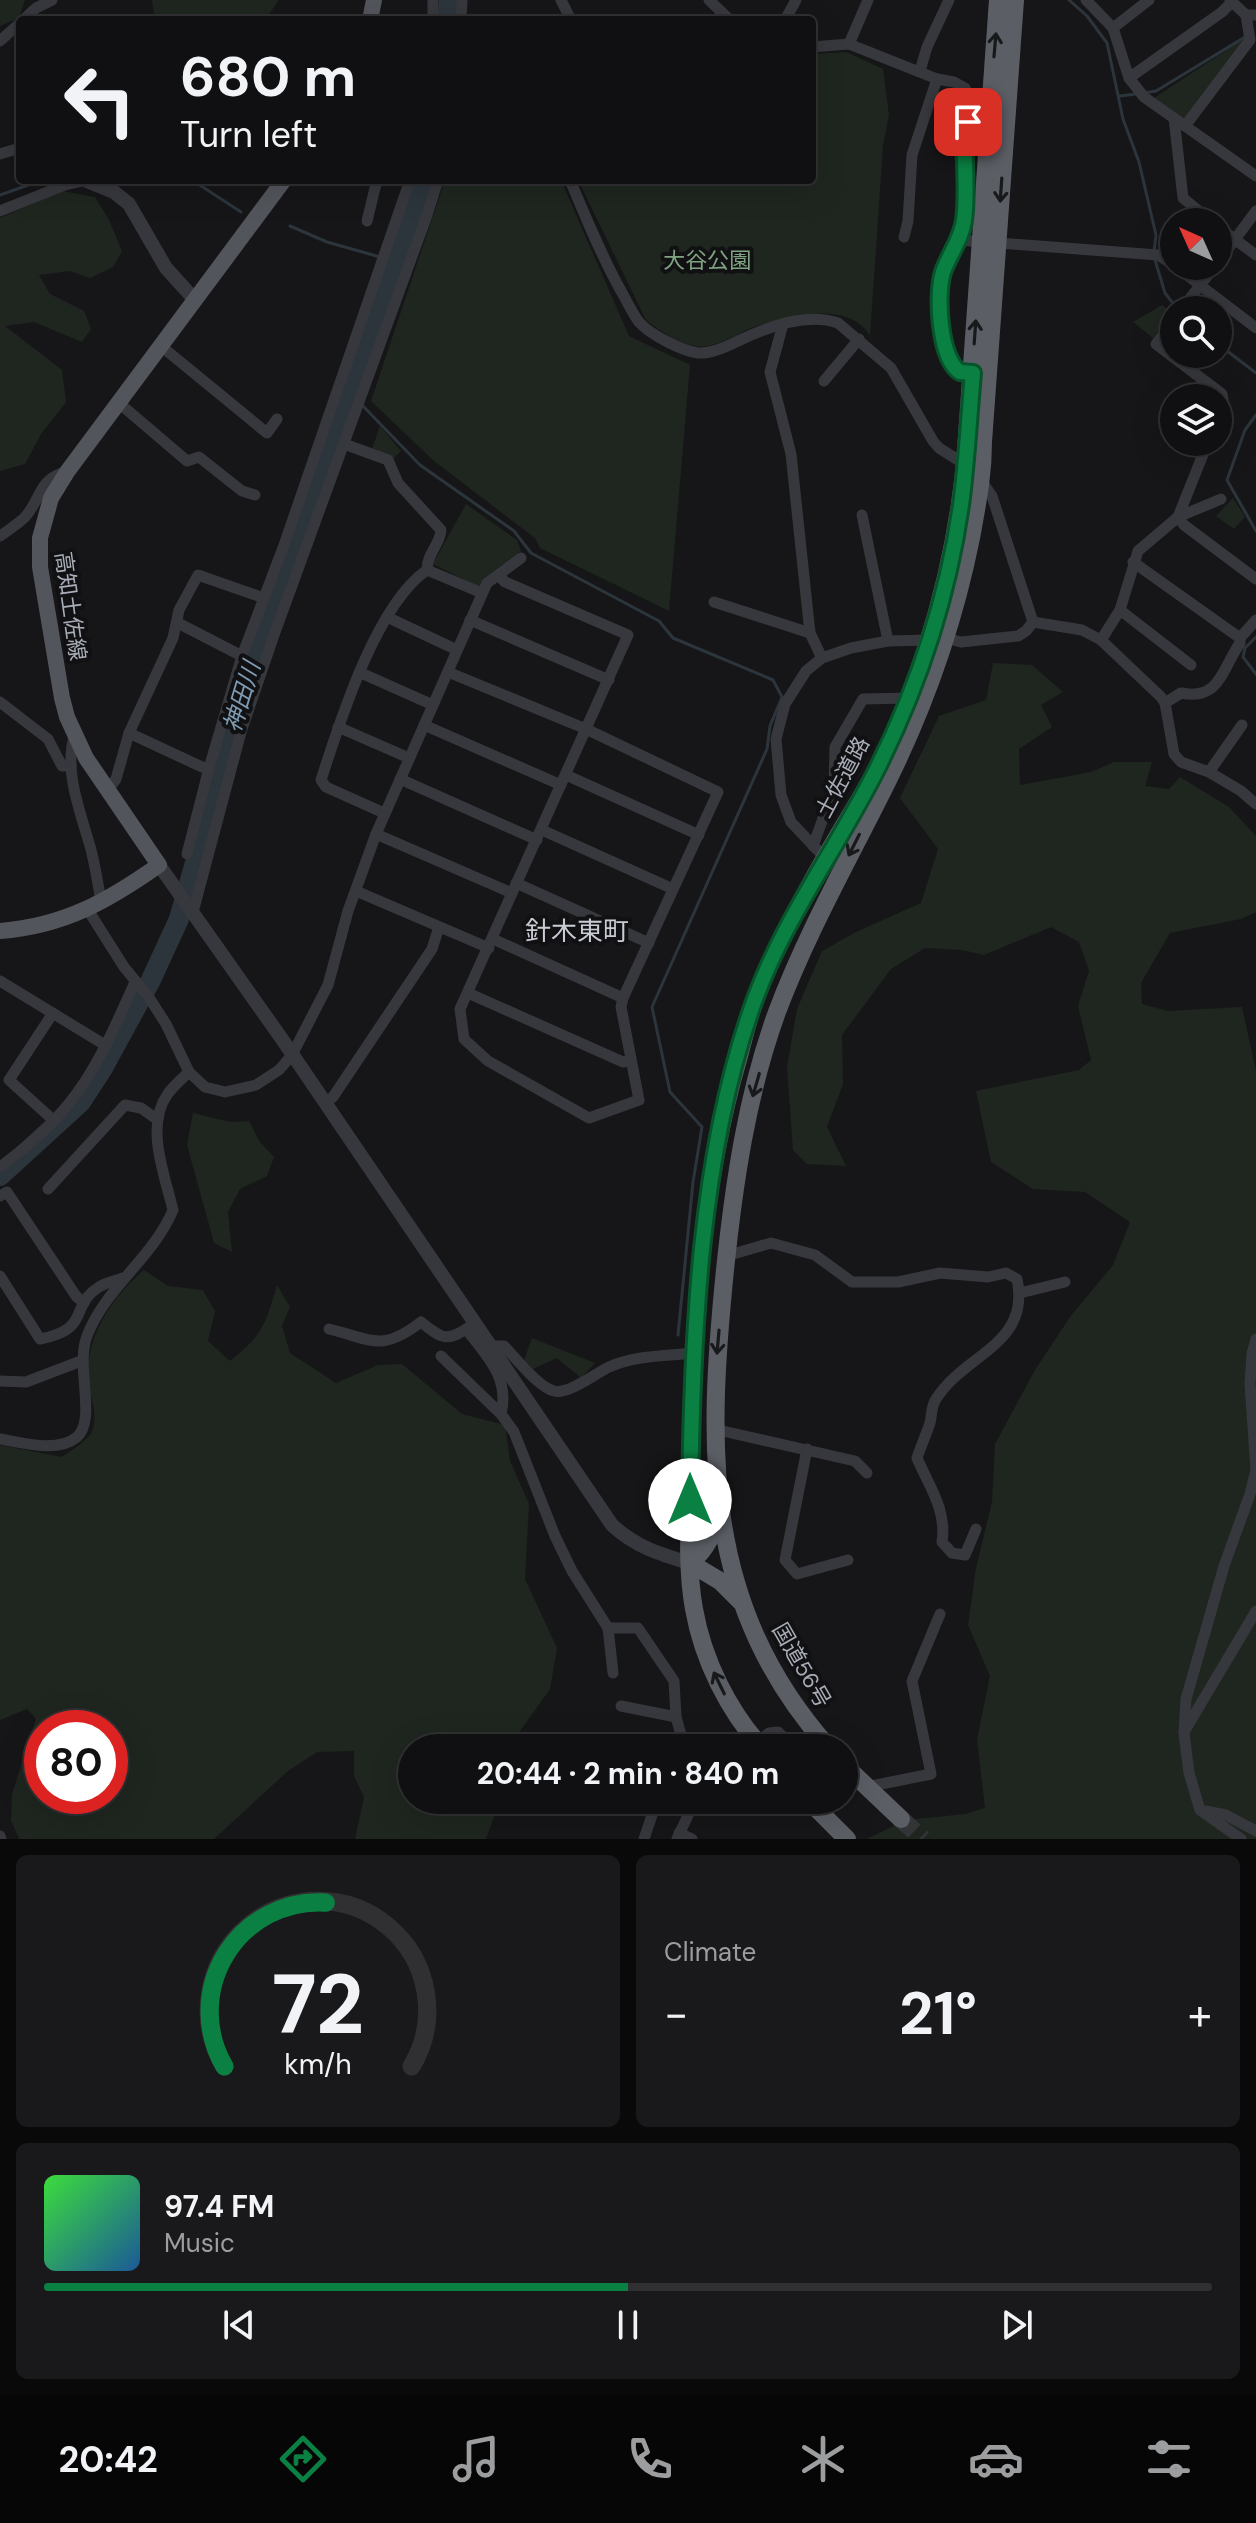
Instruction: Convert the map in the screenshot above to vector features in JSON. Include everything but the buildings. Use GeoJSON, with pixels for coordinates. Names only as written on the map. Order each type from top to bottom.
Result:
{"type":"FeatureCollection","features":[{"type":"Feature","properties":{"kind":"highway","name":"土佐道路"},"geometry":{"type":"LineString","coordinates":[[690,1563],[694,1353],[710,1191],[725,1102],[755,999],[819,852],[876,770],[938,639],[962,580],[983,481],[998,0]]}},
{"type":"Feature","properties":{"kind":"highway","name":"土佐道路"},"geometry":{"type":"LineString","coordinates":[[741,1602],[720,1512],[714,1429],[717,1351],[737,1172],[751,1100],[776,1014],[808,938],[889,777],[928,690],[960,508],[1015,0]]}},
{"type":"Feature","properties":{"kind":"highway"},"geometry":{"type":"LineString","coordinates":[[690,1563],[704,1551],[720,1512]]}},
{"type":"Feature","properties":{"kind":"highway"},"geometry":{"type":"LineString","coordinates":[[690,1563],[720,1581],[741,1602]]}},
{"type":"Feature","properties":{"kind":"highway"},"geometry":{"type":"LineString","coordinates":[[690,1563],[694,1609],[706,1657],[727,1701],[749,1734]]}},
{"type":"Feature","properties":{"kind":"highway","name":"国道56号"},"geometry":{"type":"LineString","coordinates":[[741,1602],[764,1656],[799,1715],[816,1734]]}},
{"type":"Feature","properties":{"kind":"highway"},"geometry":{"type":"LineString","coordinates":[[858,1785],[901,1819]]}},
{"type":"Feature","properties":{"kind":"highway"},"geometry":{"type":"LineString","coordinates":[[822,1814],[847,1839]]}},
{"type":"Feature","properties":{"kind":"main road","name":"高知土佐線"},"geometry":{"type":"LineString","coordinates":[[159,865],[86,758],[67,717],[40,567],[43,521],[51,498],[67,472],[281,184]]}},
{"type":"Feature","properties":{"kind":"main road"},"geometry":{"type":"LineString","coordinates":[[0,931],[47,925],[94,906],[159,865]]}},
{"type":"Feature","properties":{"kind":"street"},"geometry":{"type":"LineString","coordinates":[[27,16],[52,0]]}},
{"type":"Feature","properties":{"kind":"street"},"geometry":{"type":"LineString","coordinates":[[709,0],[722,4]]}},
{"type":"Feature","properties":{"kind":"street"},"geometry":{"type":"LineString","coordinates":[[849,44],[868,0]]}},
{"type":"Feature","properties":{"kind":"street"},"geometry":{"type":"LineString","coordinates":[[920,71],[927,47],[949,0]]}},
{"type":"Feature","properties":{"kind":"street"},"geometry":{"type":"LineString","coordinates":[[1086,0],[1113,28],[1136,87],[1256,176]]}},
{"type":"Feature","properties":{"kind":"street"},"geometry":{"type":"LineString","coordinates":[[1113,28],[1149,0]]}},
{"type":"Feature","properties":{"kind":"street"},"geometry":{"type":"LineString","coordinates":[[1136,87],[1231,1],[1251,15],[1250,35],[1185,126]]}},
{"type":"Feature","properties":{"kind":"street"},"geometry":{"type":"LineString","coordinates":[[816,47],[849,44],[937,79],[954,82],[965,88],[969,96],[968,122],[964,133],[964,222],[942,275],[939,307],[951,362],[960,372],[973,373]]}},
{"type":"Feature","properties":{"kind":"street"},"geometry":{"type":"LineString","coordinates":[[904,237],[908,221],[912,155],[937,79]]}},
{"type":"Feature","properties":{"kind":"street"},"geometry":{"type":"LineString","coordinates":[[1174,118],[1183,198],[1195,208]]}},
{"type":"Feature","properties":{"kind":"street"},"geometry":{"type":"LineString","coordinates":[[0,211],[70,184]]}},
{"type":"Feature","properties":{"kind":"street"},"geometry":{"type":"LineString","coordinates":[[94,184],[114,192],[129,204],[166,268],[195,300]]}},
{"type":"Feature","properties":{"kind":"street"},"geometry":{"type":"LineString","coordinates":[[367,221],[376,184]]}},
{"type":"Feature","properties":{"kind":"street"},"geometry":{"type":"LineString","coordinates":[[187,854],[242,656],[409,184]]}},
{"type":"Feature","properties":{"kind":"street"},"geometry":{"type":"LineString","coordinates":[[191,909],[241,732],[437,184]]}},
{"type":"Feature","properties":{"kind":"street"},"geometry":{"type":"LineString","coordinates":[[572,184],[607,266],[639,321],[652,335],[698,353],[715,350],[759,330],[827,319],[838,323],[859,339],[891,368],[939,448],[965,464],[983,481],[992,496],[1033,622]]}},
{"type":"Feature","properties":{"kind":"street"},"geometry":{"type":"LineString","coordinates":[[1232,244],[1256,211]]}},
{"type":"Feature","properties":{"kind":"street"},"geometry":{"type":"LineString","coordinates":[[1232,238],[1256,255]]}},
{"type":"Feature","properties":{"kind":"street"},"geometry":{"type":"LineString","coordinates":[[958,240],[1153,255],[1160,258]]}},
{"type":"Feature","properties":{"kind":"street"},"geometry":{"type":"LineString","coordinates":[[1193,280],[1256,328]]}},
{"type":"Feature","properties":{"kind":"street"},"geometry":{"type":"LineString","coordinates":[[1192,296],[1204,280]]}},
{"type":"Feature","properties":{"kind":"street"},"geometry":{"type":"LineString","coordinates":[[783,324],[770,372],[791,454],[810,633],[822,658]]}},
{"type":"Feature","properties":{"kind":"street"},"geometry":{"type":"LineString","coordinates":[[824,381],[859,339]]}},
{"type":"Feature","properties":{"kind":"street"},"geometry":{"type":"LineString","coordinates":[[161,346],[267,433],[277,419]]}},
{"type":"Feature","properties":{"kind":"street"},"geometry":{"type":"LineString","coordinates":[[1188,368],[1209,384]]}},
{"type":"Feature","properties":{"kind":"street"},"geometry":{"type":"LineString","coordinates":[[119,403],[187,461],[199,457],[242,491],[255,495]]}},
{"type":"Feature","properties":{"kind":"street"},"geometry":{"type":"LineString","coordinates":[[344,444],[388,460],[398,483],[441,530],[441,536],[427,559],[427,570]]}},
{"type":"Feature","properties":{"kind":"street"},"geometry":{"type":"LineString","coordinates":[[1178,517],[1202,456]]}},
{"type":"Feature","properties":{"kind":"street"},"geometry":{"type":"LineString","coordinates":[[0,536],[25,518],[36,496],[52,476],[67,472]]}},
{"type":"Feature","properties":{"kind":"street"},"geometry":{"type":"LineString","coordinates":[[1101,640],[1120,610],[1138,551],[1178,517],[1221,499]]}},
{"type":"Feature","properties":{"kind":"street"},"geometry":{"type":"LineString","coordinates":[[862,515],[888,641]]}},
{"type":"Feature","properties":{"kind":"street"},"geometry":{"type":"LineString","coordinates":[[1178,517],[1184,525],[1256,579]]}},
{"type":"Feature","properties":{"kind":"street"},"geometry":{"type":"LineString","coordinates":[[75,733],[71,744],[71,766],[79,814],[92,856],[94,906],[177,1045],[189,1072],[205,1087],[225,1092],[256,1085],[279,1070],[292,1055],[328,985],[356,891],[384,813],[482,593],[487,583],[521,558]]}},
{"type":"Feature","properties":{"kind":"street"},"geometry":{"type":"LineString","coordinates":[[1133,562],[1240,638]]}},
{"type":"Feature","properties":{"kind":"street"},"geometry":{"type":"LineString","coordinates":[[427,570],[482,593]]}},
{"type":"Feature","properties":{"kind":"street"},"geometry":{"type":"LineString","coordinates":[[384,813],[326,787],[321,780],[338,727],[387,617],[414,579],[427,570]]}},
{"type":"Feature","properties":{"kind":"street"},"geometry":{"type":"LineString","coordinates":[[108,790],[116,779],[129,733],[159,673],[178,623],[179,610],[198,575],[264,598]]}},
{"type":"Feature","properties":{"kind":"street"},"geometry":{"type":"LineString","coordinates":[[448,672],[586,729],[718,792],[623,998],[621,1007],[639,1100],[589,1118],[488,1061],[464,1039],[460,1009],[491,943],[514,888],[564,780],[586,729],[609,680],[628,635],[505,582],[498,575]]}},
{"type":"Feature","properties":{"kind":"street"},"geometry":{"type":"LineString","coordinates":[[714,602],[810,633]]}},
{"type":"Feature","properties":{"kind":"street"},"geometry":{"type":"LineString","coordinates":[[1120,610],[1191,665]]}},
{"type":"Feature","properties":{"kind":"street"},"geometry":{"type":"LineString","coordinates":[[387,617],[457,650]]}},
{"type":"Feature","properties":{"kind":"street"},"geometry":{"type":"LineString","coordinates":[[470,620],[609,680]]}},
{"type":"Feature","properties":{"kind":"street"},"geometry":{"type":"LineString","coordinates":[[1165,703],[1181,693],[1196,696],[1214,686],[1240,638],[1256,620]]}},
{"type":"Feature","properties":{"kind":"street"},"geometry":{"type":"LineString","coordinates":[[819,852],[791,822],[781,795],[776,739],[780,717],[791,692],[806,671],[822,658],[851,648],[888,641],[938,639],[961,642],[1018,636],[1033,622]]}},
{"type":"Feature","properties":{"kind":"street"},"geometry":{"type":"LineString","coordinates":[[1033,622],[1082,630],[1101,640],[1165,703],[1174,754],[1181,762],[1209,772],[1256,804]]}},
{"type":"Feature","properties":{"kind":"street"},"geometry":{"type":"LineString","coordinates":[[178,623],[242,656]]}},
{"type":"Feature","properties":{"kind":"street"},"geometry":{"type":"LineString","coordinates":[[361,673],[433,705]]}},
{"type":"Feature","properties":{"kind":"street"},"geometry":{"type":"LineString","coordinates":[[819,852],[834,788],[835,747],[863,699],[908,698]]}},
{"type":"Feature","properties":{"kind":"street"},"geometry":{"type":"LineString","coordinates":[[0,702],[48,739],[62,766],[71,766]]}},
{"type":"Feature","properties":{"kind":"street"},"geometry":{"type":"LineString","coordinates":[[424,725],[699,835]]}},
{"type":"Feature","properties":{"kind":"street"},"geometry":{"type":"LineString","coordinates":[[1209,772],[1242,725]]}},
{"type":"Feature","properties":{"kind":"street"},"geometry":{"type":"LineString","coordinates":[[338,727],[409,758]]}},
{"type":"Feature","properties":{"kind":"street"},"geometry":{"type":"LineString","coordinates":[[129,733],[209,768]]}},
{"type":"Feature","properties":{"kind":"street"},"geometry":{"type":"LineString","coordinates":[[400,779],[673,889]]}},
{"type":"Feature","properties":{"kind":"street"},"geometry":{"type":"LineString","coordinates":[[376,834],[649,943]]}},
{"type":"Feature","properties":{"kind":"street"},"geometry":{"type":"LineString","coordinates":[[159,865],[325,1103],[470,1326],[502,1383],[505,1400],[501,1414]]}},
{"type":"Feature","properties":{"kind":"street"},"geometry":{"type":"LineString","coordinates":[[356,891],[439,927],[491,943],[623,998]]}},
{"type":"Feature","properties":{"kind":"street"},"geometry":{"type":"LineString","coordinates":[[325,1103],[333,1097],[432,949],[439,927]]}},
{"type":"Feature","properties":{"kind":"street"},"geometry":{"type":"LineString","coordinates":[[1,984],[105,1045]]}},
{"type":"Feature","properties":{"kind":"street"},"geometry":{"type":"LineString","coordinates":[[0,1167],[22,1151],[74,1097],[141,988]]}},
{"type":"Feature","properties":{"kind":"street"},"geometry":{"type":"LineString","coordinates":[[468,993],[623,1062],[630,1061]]}},
{"type":"Feature","properties":{"kind":"street"},"geometry":{"type":"LineString","coordinates":[[52,1119],[4,1084],[53,1013]]}},
{"type":"Feature","properties":{"kind":"street"},"geometry":{"type":"LineString","coordinates":[[0,1439],[62,1446],[79,1435],[87,1414],[81,1361],[85,1339],[93,1321],[152,1245],[173,1210],[160,1156],[158,1120],[166,1096],[189,1072]]}},
{"type":"Feature","properties":{"kind":"street"},"geometry":{"type":"LineString","coordinates":[[48,1189],[120,1108],[125,1105],[141,1108],[158,1120]]}},
{"type":"Feature","properties":{"kind":"street"},"geometry":{"type":"LineString","coordinates":[[0,1196],[7,1192],[76,1296],[84,1303]]}},
{"type":"Feature","properties":{"kind":"street"},"geometry":{"type":"LineString","coordinates":[[726,1256],[771,1243],[815,1255],[852,1282],[898,1282],[940,1273],[988,1277],[1006,1273],[1017,1279],[1020,1293],[1018,1318],[1006,1334],[950,1381],[934,1401],[917,1458],[940,1507],[942,1542],[952,1553],[965,1555],[976,1529]]}},
{"type":"Feature","properties":{"kind":"street"},"geometry":{"type":"LineString","coordinates":[[0,1276],[40,1339],[62,1335],[75,1324],[84,1303],[98,1288],[125,1278]]}},
{"type":"Feature","properties":{"kind":"street"},"geometry":{"type":"LineString","coordinates":[[1020,1293],[1065,1282]]}},
{"type":"Feature","properties":{"kind":"street"},"geometry":{"type":"LineString","coordinates":[[329,1329],[383,1342],[395,1340],[421,1322],[440,1337],[451,1338],[470,1326]]}},
{"type":"Feature","properties":{"kind":"street"},"geometry":{"type":"LineString","coordinates":[[470,1326],[491,1346],[612,1525],[628,1540],[643,1548],[690,1563]]}},
{"type":"Feature","properties":{"kind":"street"},"geometry":{"type":"LineString","coordinates":[[1241,1839],[1200,1810],[1189,1773],[1184,1733],[1186,1699],[1224,1566],[1256,1470],[1250,1384],[1256,1339]]}},
{"type":"Feature","properties":{"kind":"street"},"geometry":{"type":"LineString","coordinates":[[491,1346],[504,1346],[541,1384],[554,1391],[565,1391],[629,1359],[694,1353]]}},
{"type":"Feature","properties":{"kind":"street"},"geometry":{"type":"LineString","coordinates":[[441,1356],[501,1414],[514,1432],[555,1536],[572,1571],[608,1628],[613,1673]]}},
{"type":"Feature","properties":{"kind":"street"},"geometry":{"type":"LineString","coordinates":[[0,1381],[26,1382],[81,1361]]}},
{"type":"Feature","properties":{"kind":"street"},"geometry":{"type":"LineString","coordinates":[[714,1429],[855,1461],[867,1473]]}},
{"type":"Feature","properties":{"kind":"street"},"geometry":{"type":"LineString","coordinates":[[807,1449],[785,1560],[797,1574],[848,1560]]}},
{"type":"Feature","properties":{"kind":"street"},"geometry":{"type":"LineString","coordinates":[[1184,1733],[1256,1611]]}},
{"type":"Feature","properties":{"kind":"street"},"geometry":{"type":"LineString","coordinates":[[858,1780],[931,1774],[912,1681],[940,1614]]}},
{"type":"Feature","properties":{"kind":"street"},"geometry":{"type":"LineString","coordinates":[[608,1628],[638,1628],[674,1681],[676,1717],[682,1734]]}},
{"type":"Feature","properties":{"kind":"street"},"geometry":{"type":"LineString","coordinates":[[621,1706],[676,1717]]}},
{"type":"Feature","properties":{"kind":"street"},"geometry":{"type":"LineString","coordinates":[[1200,1810],[1226,1815],[1256,1831]]}},
{"type":"Feature","properties":{"kind":"street"},"geometry":{"type":"LineString","coordinates":[[644,1839],[652,1814]]}},
{"type":"Feature","properties":{"kind":"street"},"geometry":{"type":"LineString","coordinates":[[688,1814],[678,1836],[692,1839]]}},
{"type":"Feature","properties":{"kind":"green space"},"geometry":{"type":"Polygon","coordinates":[[[0,0],[25,0],[20,16],[0,26],[0,0]]]}},
{"type":"Feature","properties":{"kind":"green space"},"geometry":{"type":"Polygon","coordinates":[[[152,0],[279,0],[268,16],[154,16],[152,0]]]}},
{"type":"Feature","properties":{"kind":"green space"},"geometry":{"type":"Polygon","coordinates":[[[1242,40],[1245,41],[1184,119],[1154,98],[1242,40]]]}},
{"type":"Feature","properties":{"kind":"green space","name":"大谷公園"},"geometry":{"type":"Polygon","coordinates":[[[846,52],[883,69],[889,115],[883,146],[870,336],[848,317],[816,314],[799,315],[754,327],[702,347],[669,336],[646,320],[580,184],[816,184],[816,54],[846,52]]]}},
{"type":"Feature","properties":{"kind":"green space"},"geometry":{"type":"Polygon","coordinates":[[[444,184],[563,184],[629,336],[690,365],[669,611],[540,548],[535,538],[434,461],[371,401],[444,184]]]}},
{"type":"Feature","properties":{"kind":"green space"},"geometry":{"type":"Polygon","coordinates":[[[62,191],[95,197],[122,251],[113,267],[90,278],[70,271],[39,275],[50,294],[84,311],[91,329],[82,342],[34,322],[5,326],[62,370],[66,402],[41,434],[25,464],[0,471],[0,218],[62,191]]]}},
{"type":"Feature","properties":{"kind":"green space"},"geometry":{"type":"Polygon","coordinates":[[[1160,306],[1160,328],[1153,338],[1133,322],[1160,306]]]}},
{"type":"Feature","properties":{"kind":"green space"},"geometry":{"type":"Polygon","coordinates":[[[380,426],[401,451],[393,459],[372,449],[380,426]]]}},
{"type":"Feature","properties":{"kind":"green space"},"geometry":{"type":"Polygon","coordinates":[[[1233,498],[1245,517],[1234,529],[1216,516],[1233,498]]]}},
{"type":"Feature","properties":{"kind":"green space"},"geometry":{"type":"Polygon","coordinates":[[[466,504],[517,540],[521,551],[484,578],[479,587],[433,564],[466,504]]]}},
{"type":"Feature","properties":{"kind":"green space"},"geometry":{"type":"Polygon","coordinates":[[[993,663],[1032,665],[1063,692],[1041,705],[1052,727],[1019,749],[1020,785],[1091,772],[1114,762],[1152,762],[1145,786],[1169,789],[1180,777],[1229,807],[1256,836],[1256,912],[1241,919],[1170,933],[1141,983],[1142,1004],[1168,1011],[1242,1007],[1256,1071],[1256,1839],[867,1839],[906,1820],[966,1814],[985,1808],[977,1740],[990,1676],[968,1625],[976,1568],[992,1502],[995,1444],[1035,1370],[1070,1317],[1113,1265],[1130,1222],[1085,1192],[1033,1189],[991,1162],[976,1091],[1079,1070],[1091,1060],[1078,1006],[1089,971],[1079,942],[1051,927],[984,955],[925,948],[891,969],[842,1035],[843,1084],[827,1127],[846,1166],[807,1164],[793,1150],[787,1067],[797,1009],[822,951],[921,903],[938,849],[900,798],[939,716],[986,700],[993,663]]]}},
{"type":"Feature","properties":{"kind":"green space"},"geometry":{"type":"Polygon","coordinates":[[[193,1113],[230,1122],[249,1121],[259,1141],[274,1157],[267,1176],[240,1189],[228,1212],[232,1252],[214,1243],[187,1145],[193,1113]]]}},
{"type":"Feature","properties":{"kind":"green space"},"geometry":{"type":"Polygon","coordinates":[[[144,1270],[168,1286],[203,1290],[215,1311],[208,1341],[230,1361],[250,1344],[261,1328],[277,1285],[290,1307],[282,1326],[290,1353],[336,1383],[378,1365],[402,1364],[462,1414],[505,1425],[510,1461],[529,1504],[525,1579],[557,1648],[550,1689],[519,1734],[398,1734],[398,1814],[495,1814],[486,1839],[355,1839],[364,1797],[354,1776],[354,1751],[317,1752],[288,1771],[214,1839],[19,1839],[11,1820],[12,1794],[24,1756],[24,1814],[128,1814],[128,1710],[27,1709],[0,1720],[0,1445],[62,1457],[89,1436],[94,1420],[88,1378],[92,1347],[104,1318],[122,1292],[144,1270]]]}},
{"type":"Feature","properties":{"kind":"green space"},"geometry":{"type":"Polygon","coordinates":[[[532,1338],[595,1363],[581,1378],[557,1358],[533,1369],[524,1360],[532,1338]]]}},
{"type":"Feature","properties":{"kind":"waterway","name":"神田川"},"geometry":{"type":"LineString","coordinates":[[447,16],[449,0]]}},
{"type":"Feature","properties":{"kind":"waterway"},"geometry":{"type":"LineString","coordinates":[[1069,0],[1087,16],[1107,43],[1123,119],[1139,162],[1156,235],[1154,252]]}},
{"type":"Feature","properties":{"kind":"waterway"},"geometry":{"type":"LineString","coordinates":[[1144,93],[1156,91],[1245,37]]}},
{"type":"Feature","properties":{"kind":"waterway"},"geometry":{"type":"LineString","coordinates":[[1120,96],[1136,94]]}},
{"type":"Feature","properties":{"kind":"waterway"},"geometry":{"type":"LineString","coordinates":[[0,195],[31,184]]}},
{"type":"Feature","properties":{"kind":"waterway"},"geometry":{"type":"LineString","coordinates":[[198,184],[241,212]]}},
{"type":"Feature","properties":{"kind":"waterway","name":"神田川"},"geometry":{"type":"LineString","coordinates":[[0,1176],[81,1102],[150,982],[179,919],[250,668],[424,184]]}},
{"type":"Feature","properties":{"kind":"waterway"},"geometry":{"type":"LineString","coordinates":[[290,226],[327,242],[380,257]]}},
{"type":"Feature","properties":{"kind":"waterway","name":"神田川"},"geometry":{"type":"LineString","coordinates":[[389,260],[396,262]]}},
{"type":"Feature","properties":{"kind":"waterway"},"geometry":{"type":"LineString","coordinates":[[1155,260],[1167,296]]}},
{"type":"Feature","properties":{"kind":"waterway"},"geometry":{"type":"LineString","coordinates":[[1232,355],[1256,373]]}},
{"type":"Feature","properties":{"kind":"waterway"},"geometry":{"type":"LineString","coordinates":[[350,393],[357,400]]}},
{"type":"Feature","properties":{"kind":"waterway"},"geometry":{"type":"LineString","coordinates":[[362,405],[420,465],[514,531],[531,553],[659,621],[673,638],[773,680],[782,697],[770,726],[767,749],[652,1007],[670,1092],[702,1127],[693,1182],[678,1335]]}},
{"type":"Feature","properties":{"kind":"waterway"},"geometry":{"type":"LineString","coordinates":[[1256,415],[1245,430],[1227,480],[1256,531]]}},
{"type":"Feature","properties":{"kind":"waterway"},"geometry":{"type":"LineString","coordinates":[[1256,637],[1245,648],[1243,657],[1256,674]]}},
{"type":"Feature","properties":{"kind":"tunnel"},"geometry":{"type":"LineString","coordinates":[[901,1819],[923,1839]]}},
{"type":"Feature","properties":{"kind":"district","name":"針木東町"},"geometry":{"type":"Point","coordinates":[577,931]}},
{"type":"Feature","properties":{"kind":"route"},"geometry":{"type":"LineString","coordinates":[[690,1500],[694,1353],[712,1177],[725,1102],[755,999],[787,928],[876,770],[914,683],[947,576],[960,508],[973,373],[954,369],[943,335],[939,307],[942,275],[964,222],[964,133],[968,122]]}}]}
